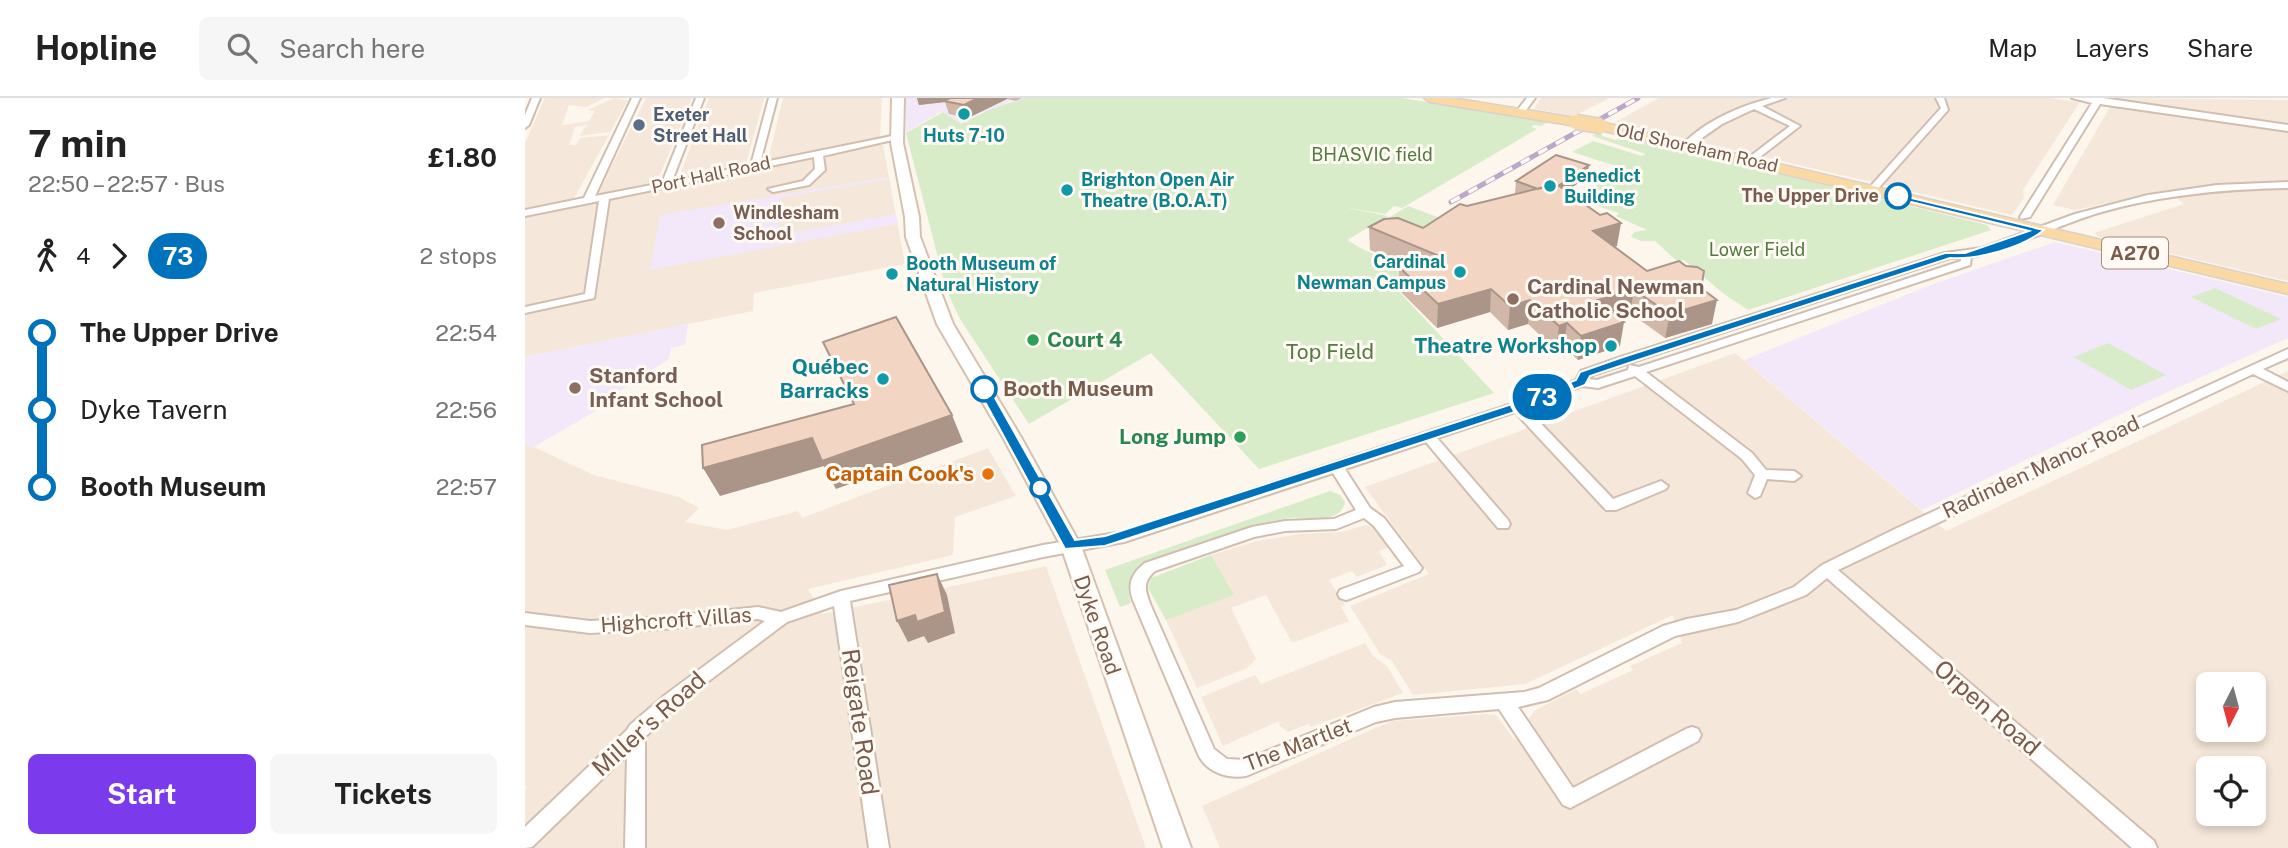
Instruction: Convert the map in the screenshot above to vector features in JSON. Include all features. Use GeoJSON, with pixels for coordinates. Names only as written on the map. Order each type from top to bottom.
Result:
{"type":"FeatureCollection","features":[{"type":"Feature","properties":{"kind":"main road","name":"Old Shoreham Road"},"geometry":{"type":"LineString","coordinates":[[1433,98],[1601,126],[2288,289]]}},
{"type":"Feature","properties":{"kind":"street"},"geometry":{"type":"LineString","coordinates":[[525,125],[537,98]]}},
{"type":"Feature","properties":{"kind":"street"},"geometry":{"type":"LineString","coordinates":[[588,200],[636,98]]}},
{"type":"Feature","properties":{"kind":"street"},"geometry":{"type":"LineString","coordinates":[[666,184],[700,98]]}},
{"type":"Feature","properties":{"kind":"street"},"geometry":{"type":"LineString","coordinates":[[755,166],[773,98]]}},
{"type":"Feature","properties":{"kind":"street","name":"Dyke Road"},"geometry":{"type":"LineString","coordinates":[[898,98],[897,138],[912,217],[913,237],[948,331],[1013,439],[1070,545],[1100,623],[1112,669],[1177,848]]}},
{"type":"Feature","properties":{"kind":"street"},"geometry":{"type":"LineString","coordinates":[[1521,112],[1531,98]]}},
{"type":"Feature","properties":{"kind":"street"},"geometry":{"type":"LineString","coordinates":[[1686,145],[1714,124],[1781,98]]}},
{"type":"Feature","properties":{"kind":"street"},"geometry":{"type":"LineString","coordinates":[[1872,190],[1945,108],[1940,98]]}},
{"type":"Feature","properties":{"kind":"street"},"geometry":{"type":"LineString","coordinates":[[2075,98],[2098,99],[2288,128]]}},
{"type":"Feature","properties":{"kind":"street"},"geometry":{"type":"LineString","coordinates":[[2025,217],[2098,99]]}},
{"type":"Feature","properties":{"kind":"street"},"geometry":{"type":"LineString","coordinates":[[1749,160],[1796,126],[1755,106]]}},
{"type":"Feature","properties":{"kind":"street","name":"Port Hall Road"},"geometry":{"type":"LineString","coordinates":[[525,213],[897,138]]}},
{"type":"Feature","properties":{"kind":"street"},"geometry":{"type":"LineString","coordinates":[[773,189],[806,183],[820,170],[818,154]]}},
{"type":"Feature","properties":{"kind":"street"},"geometry":{"type":"LineString","coordinates":[[1581,382],[1585,374],[1625,360],[1949,255],[1966,256],[2012,242],[2104,208],[2161,195],[2201,190],[2288,185]]}},
{"type":"Feature","properties":{"kind":"street"},"geometry":{"type":"LineString","coordinates":[[525,310],[590,296],[604,197]]}},
{"type":"Feature","properties":{"kind":"street"},"geometry":{"type":"LineString","coordinates":[[1070,545],[1124,537],[1517,407],[1581,382],[1598,384],[1966,263],[1966,256]]}},
{"type":"Feature","properties":{"kind":"street","name":"Radinden Manor Road"},"geometry":{"type":"LineString","coordinates":[[1800,591],[1827,569],[2288,353]]}},
{"type":"Feature","properties":{"kind":"street"},"geometry":{"type":"LineString","coordinates":[[1625,360],[1747,456],[1762,474],[1794,476]]}},
{"type":"Feature","properties":{"kind":"street"},"geometry":{"type":"LineString","coordinates":[[2253,369],[2288,387]]}},
{"type":"Feature","properties":{"kind":"street"},"geometry":{"type":"LineString","coordinates":[[1517,407],[1611,506],[1661,486]]}},
{"type":"Feature","properties":{"kind":"street"},"geometry":{"type":"LineString","coordinates":[[1427,436],[1503,524]]}},
{"type":"Feature","properties":{"kind":"street"},"geometry":{"type":"LineString","coordinates":[[1336,466],[1365,512],[1379,522],[1414,568],[1346,594]]}},
{"type":"Feature","properties":{"kind":"street"},"geometry":{"type":"LineString","coordinates":[[1755,493],[1762,474]]}},
{"type":"Feature","properties":{"kind":"street","name":"The Martlet"},"geometry":{"type":"LineString","coordinates":[[1365,512],[1336,524],[1298,525],[1252,532],[1150,567],[1139,577],[1136,586],[1143,606],[1207,754],[1215,762],[1228,768],[1247,768],[1374,715],[1417,706],[1504,701],[1542,695],[1669,631],[1738,616],[1800,591]]}},
{"type":"Feature","properties":{"kind":"street","name":"Highcroft Villas"},"geometry":{"type":"LineString","coordinates":[[525,620],[590,627],[663,624],[758,613],[781,618],[841,597],[1070,545]]}},
{"type":"Feature","properties":{"kind":"street","name":"Orpen Road"},"geometry":{"type":"LineString","coordinates":[[1827,569],[2147,848]]}},
{"type":"Feature","properties":{"kind":"street","name":"Reigate Road"},"geometry":{"type":"LineString","coordinates":[[841,597],[879,848]]}},
{"type":"Feature","properties":{"kind":"street","name":"Miller's Road"},"geometry":{"type":"LineString","coordinates":[[525,840],[636,731],[703,674],[781,618]]}},
{"type":"Feature","properties":{"kind":"street"},"geometry":{"type":"LineString","coordinates":[[1504,701],[1570,799],[1692,735]]}},
{"type":"Feature","properties":{"kind":"street"},"geometry":{"type":"LineString","coordinates":[[635,848],[636,731]]}},
{"type":"Feature","properties":{"kind":"shaded area"},"geometry":{"type":"Polygon","coordinates":[[[545,98],[605,98],[586,107],[569,105],[562,125],[589,121],[595,111],[587,110],[614,98],[628,100],[610,132],[579,136],[587,125],[575,127],[569,145],[576,145],[580,138],[609,135],[573,200],[525,209],[525,143],[545,98]]]}},
{"type":"Feature","properties":{"kind":"shaded area"},"geometry":{"type":"Polygon","coordinates":[[[646,98],[692,98],[657,182],[597,195],[646,98]]]}},
{"type":"Feature","properties":{"kind":"shaded area"},"geometry":{"type":"Polygon","coordinates":[[[709,98],[764,98],[746,164],[679,178],[709,98]]]}},
{"type":"Feature","properties":{"kind":"shaded area"},"geometry":{"type":"Polygon","coordinates":[[[783,98],[882,98],[880,137],[768,160],[783,98]]]}},
{"type":"Feature","properties":{"kind":"shaded area"},"geometry":{"type":"Polygon","coordinates":[[[906,98],[1024,98],[1016,103],[1009,101],[960,124],[942,111],[906,132],[906,98]]]}},
{"type":"Feature","properties":{"kind":"shaded area"},"geometry":{"type":"Polygon","coordinates":[[[1541,98],[1610,98],[1574,116],[1534,109],[1541,98]]]}},
{"type":"Feature","properties":{"kind":"shaded area"},"geometry":{"type":"Polygon","coordinates":[[[1659,98],[2049,98],[2080,102],[2023,190],[2024,198],[2012,215],[1615,122],[1659,98]]]}},
{"type":"Feature","properties":{"kind":"shaded area"},"geometry":{"type":"Polygon","coordinates":[[[2110,98],[2288,100],[2288,281],[2099,237],[2094,233],[2184,204],[2168,190],[2075,210],[2053,205],[2110,107],[2176,116],[2156,105],[2110,98]]]}},
{"type":"Feature","properties":{"kind":"shaded area"},"geometry":{"type":"Polygon","coordinates":[[[883,145],[905,264],[754,293],[753,311],[525,357],[525,218],[883,145]]]}},
{"type":"Feature","properties":{"kind":"shaded area","name":"Windlesham School"},"geometry":{"type":"Polygon","coordinates":[[[888,177],[889,179],[780,198],[778,235],[896,214],[898,224],[650,270],[660,215],[888,177]]]}},
{"type":"Feature","properties":{"kind":"shaded area"},"geometry":{"type":"Polygon","coordinates":[[[2055,242],[2288,297],[2288,338],[2148,401],[1922,510],[1744,360],[1933,284],[2055,242]]]}},
{"type":"Feature","properties":{"kind":"shaded area","name":"Stanford Infant School"},"geometry":{"type":"Polygon","coordinates":[[[688,324],[685,345],[671,348],[669,359],[612,396],[618,398],[532,448],[525,443],[525,357],[688,324]]]}},
{"type":"Feature","properties":{"kind":"shaded area"},"geometry":{"type":"Polygon","coordinates":[[[1735,353],[1946,531],[2288,371],[2288,848],[1220,848],[1202,806],[1375,728],[1393,721],[1484,714],[1496,715],[1514,739],[1534,729],[1528,720],[1534,711],[1576,689],[1581,694],[1633,670],[1630,666],[1682,643],[1673,615],[1525,684],[1413,695],[1392,661],[1380,654],[1350,606],[1429,574],[1365,487],[1735,353]]]}},
{"type":"Feature","properties":{"kind":"shaded area"},"geometry":{"type":"Polygon","coordinates":[[[525,443],[594,475],[679,497],[699,508],[685,522],[727,530],[798,511],[802,518],[988,448],[1016,496],[955,517],[953,555],[808,589],[823,614],[1046,566],[1146,848],[525,848],[525,443]]]}},
{"type":"Feature","properties":{"kind":"shaded area"},"geometry":{"type":"Polygon","coordinates":[[[1365,525],[1374,527],[1389,547],[1379,551],[1387,565],[1357,577],[1352,571],[1329,580],[1345,605],[1341,607],[1349,621],[1292,643],[1266,595],[1231,608],[1256,659],[1247,668],[1197,688],[1166,620],[1233,595],[1211,555],[1257,541],[1300,534],[1342,532],[1365,525]]]}},
{"type":"Feature","properties":{"kind":"shaded area"},"geometry":{"type":"Polygon","coordinates":[[[1365,643],[1373,656],[1387,666],[1403,693],[1311,727],[1308,724],[1288,732],[1280,726],[1279,721],[1223,746],[1201,697],[1255,675],[1261,684],[1365,643]]]}},
{"type":"Feature","properties":{"kind":"green space"},"geometry":{"type":"Polygon","coordinates":[[[1024,98],[1401,98],[1551,120],[1541,126],[1534,125],[1531,127],[1537,129],[1402,208],[1394,206],[1385,214],[1343,207],[1388,216],[1347,240],[1364,250],[1415,270],[1392,284],[1494,393],[1259,469],[1151,353],[1029,424],[960,319],[946,289],[906,133],[943,112],[961,124],[989,110],[1024,98]]]}},
{"type":"Feature","properties":{"kind":"green space","name":"Lower Field"},"geometry":{"type":"Polygon","coordinates":[[[1602,130],[1602,136],[1616,140],[1621,135],[1987,225],[1991,230],[1748,310],[1724,294],[1684,260],[1678,262],[1655,241],[1641,241],[1631,237],[1634,232],[1647,230],[1616,216],[1619,213],[1588,203],[1586,195],[1622,168],[1572,152],[1593,141],[1642,156],[1646,154],[1592,136],[1602,130]]]}},
{"type":"Feature","properties":{"kind":"green space"},"geometry":{"type":"Polygon","coordinates":[[[1408,206],[1459,225],[1423,249],[1372,228],[1408,206]]]}},
{"type":"Feature","properties":{"kind":"green space"},"geometry":{"type":"Polygon","coordinates":[[[2215,288],[2281,319],[2256,329],[2191,297],[2215,288]]]}},
{"type":"Feature","properties":{"kind":"green space"},"geometry":{"type":"Polygon","coordinates":[[[2108,343],[2166,375],[2131,390],[2074,357],[2108,343]]]}},
{"type":"Feature","properties":{"kind":"green space"},"geometry":{"type":"Polygon","coordinates":[[[1330,491],[1340,495],[1345,502],[1336,515],[1321,518],[1296,517],[1270,522],[1145,563],[1130,581],[1131,603],[1120,607],[1105,570],[1330,491]]]}},
{"type":"Feature","properties":{"kind":"green space"},"geometry":{"type":"Polygon","coordinates":[[[1211,555],[1234,595],[1166,620],[1148,588],[1151,578],[1211,555]]]}},
{"type":"Feature","properties":{"kind":"building"},"geometry":{"type":"Polygon","coordinates":[[[950,98],[978,98],[964,105],[944,101],[950,98]]]}},
{"type":"Feature","properties":{"kind":"building"},"geometry":{"type":"Polygon","coordinates":[[[1556,155],[1589,165],[1558,186],[1556,184],[1538,189],[1516,181],[1556,155]]]}},
{"type":"Feature","properties":{"kind":"building"},"geometry":{"type":"Polygon","coordinates":[[[1556,184],[1600,215],[1607,213],[1621,223],[1593,231],[1647,271],[1679,261],[1686,266],[1697,267],[1704,271],[1702,283],[1697,285],[1717,300],[1670,314],[1634,290],[1598,300],[1624,322],[1581,336],[1567,323],[1559,326],[1530,300],[1510,306],[1491,289],[1438,304],[1399,267],[1439,256],[1369,227],[1384,219],[1398,218],[1423,228],[1460,204],[1467,206],[1556,184]]]}},
{"type":"Feature","properties":{"kind":"building"},"geometry":{"type":"Polygon","coordinates":[[[896,317],[952,415],[822,461],[812,438],[703,468],[702,445],[854,404],[823,342],[896,317]]]}},
{"type":"Feature","properties":{"kind":"building"},"geometry":{"type":"Polygon","coordinates":[[[937,574],[945,612],[917,622],[915,615],[897,621],[889,585],[937,574]]]}},
{"type":"Feature","properties":{"kind":"railway"},"geometry":{"type":"LineString","coordinates":[[1451,202],[1638,98]]}},
{"type":"Feature","properties":{"kind":"bus line","name":"73"},"geometry":{"type":"LineString","coordinates":[[984,389],[1060,522],[1070,545],[1124,537],[1517,407],[1581,382],[1585,374],[1625,360],[1949,255],[1966,256],[2012,242],[2039,230],[1898,196]]}},
{"type":"Feature","properties":{"kind":"place","name":"Huts 7-10"},"geometry":{"type":"Point","coordinates":[964,114]}},
{"type":"Feature","properties":{"kind":"place","name":"Exeter Street Hall"},"geometry":{"type":"Point","coordinates":[639,125]}},
{"type":"Feature","properties":{"kind":"place","name":"Benedict Building"},"geometry":{"type":"Point","coordinates":[1550,186]}},
{"type":"Feature","properties":{"kind":"place","name":"Brighton Open Air Theatre (B.O.A.T)"},"geometry":{"type":"Point","coordinates":[1067,190]}},
{"type":"Feature","properties":{"kind":"place","name":"The Upper Drive"},"geometry":{"type":"Point","coordinates":[1898,196]}},
{"type":"Feature","properties":{"kind":"place","name":"Windlesham School"},"geometry":{"type":"Point","coordinates":[719,223]}},
{"type":"Feature","properties":{"kind":"place","name":"Cardinal Newman Campus"},"geometry":{"type":"Point","coordinates":[1460,272]}},
{"type":"Feature","properties":{"kind":"place","name":"Booth Museum of Natural History"},"geometry":{"type":"Point","coordinates":[892,274]}},
{"type":"Feature","properties":{"kind":"place","name":"Cardinal Newman Catholic School"},"geometry":{"type":"Point","coordinates":[1513,299]}},
{"type":"Feature","properties":{"kind":"place","name":"Court 4"},"geometry":{"type":"Point","coordinates":[1033,340]}},
{"type":"Feature","properties":{"kind":"place","name":"Theatre Workshop"},"geometry":{"type":"Point","coordinates":[1611,346]}},
{"type":"Feature","properties":{"kind":"place","name":"Québec Barracks"},"geometry":{"type":"Point","coordinates":[883,379]}},
{"type":"Feature","properties":{"kind":"place","name":"Stanford Infant School"},"geometry":{"type":"Point","coordinates":[575,388]}},
{"type":"Feature","properties":{"kind":"place","name":"Booth Museum"},"geometry":{"type":"Point","coordinates":[984,389]}},
{"type":"Feature","properties":{"kind":"place","name":"Long Jump"},"geometry":{"type":"Point","coordinates":[1240,437]}},
{"type":"Feature","properties":{"kind":"place","name":"Captain Cook's"},"geometry":{"type":"Point","coordinates":[988,474]}},
{"type":"Feature","properties":{"kind":"park label","name":"BHASVIC field"},"geometry":{"type":"Point","coordinates":[1372,155]}},
{"type":"Feature","properties":{"kind":"park label","name":"Top Field"},"geometry":{"type":"Point","coordinates":[1330,352]}}]}
